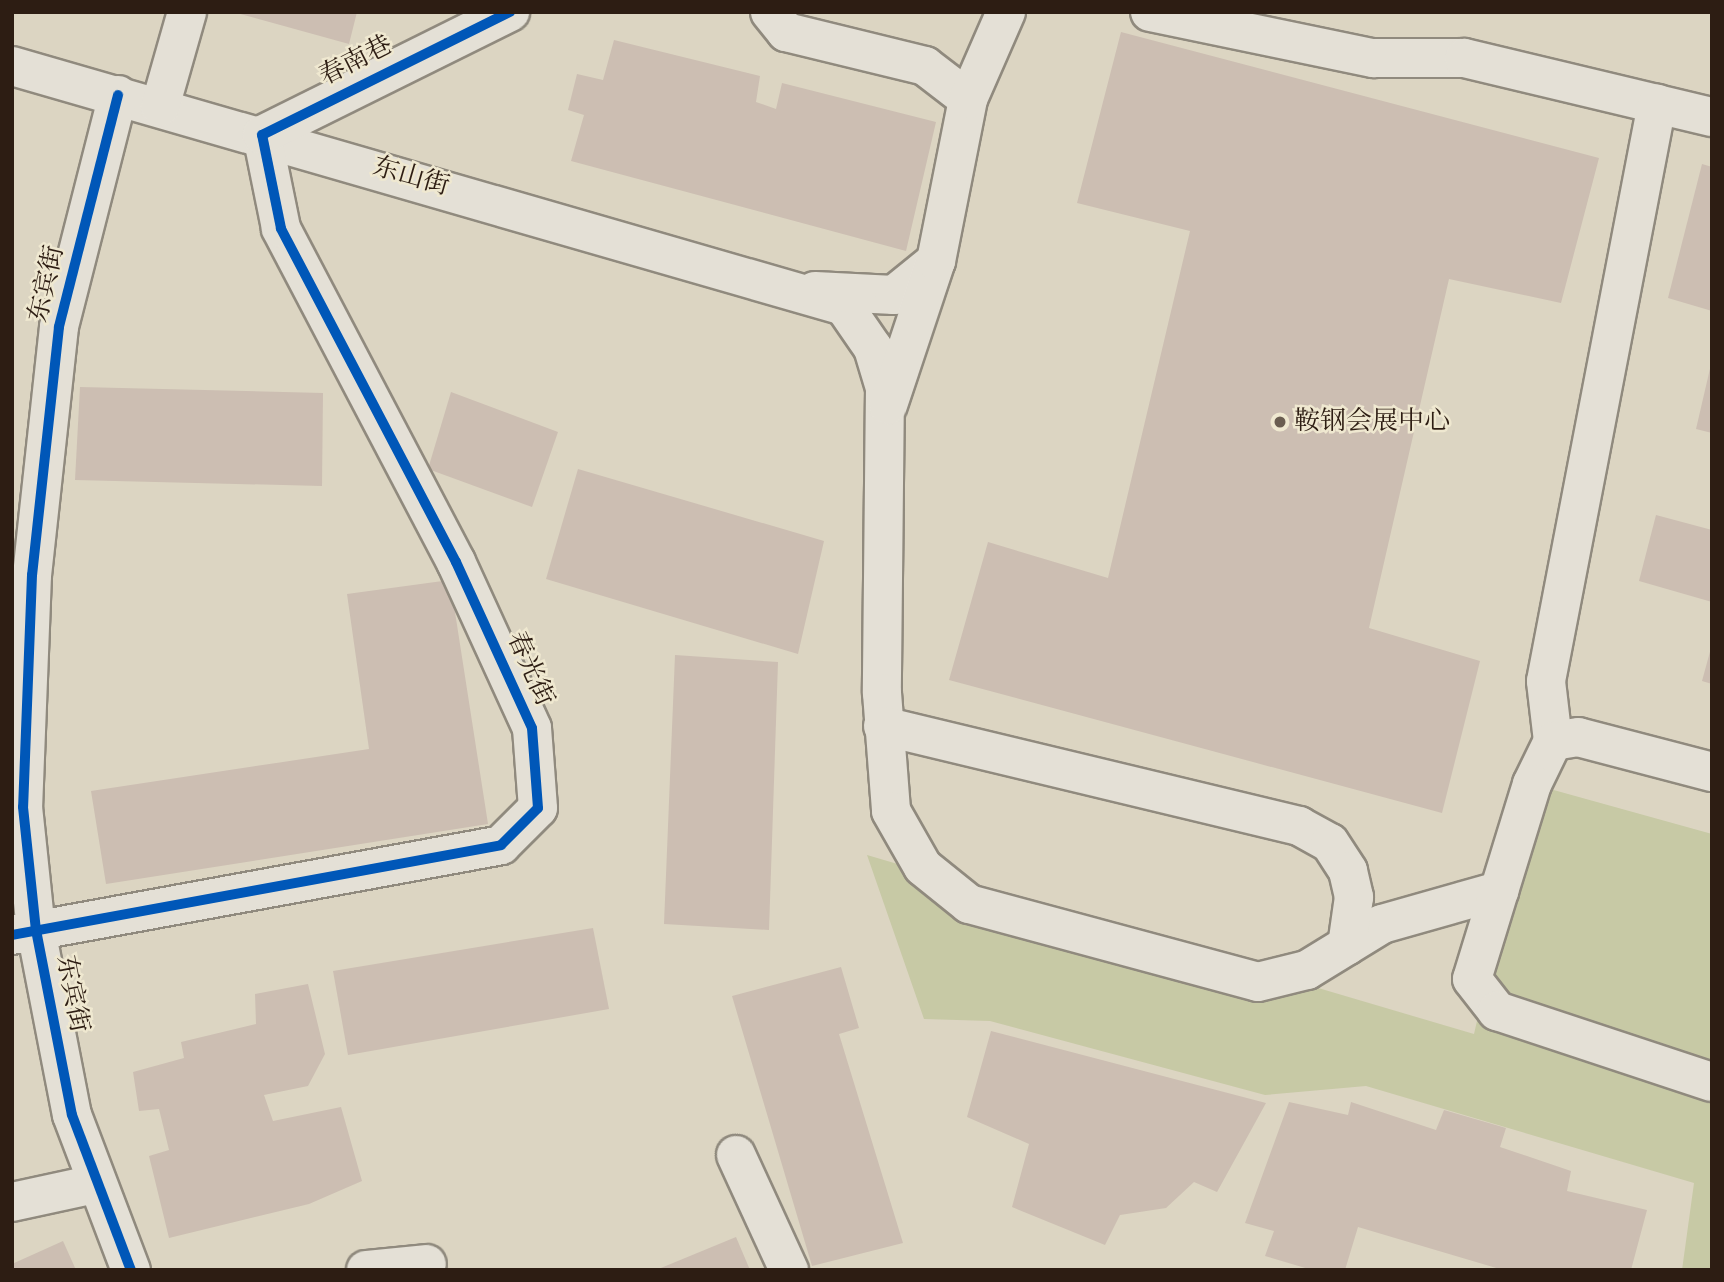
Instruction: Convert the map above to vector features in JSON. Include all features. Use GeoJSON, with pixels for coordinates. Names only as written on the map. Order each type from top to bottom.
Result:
{"type":"FeatureCollection","features":[{"type":"Feature","properties":{"kind":"street"},"geometry":{"type":"LineString","coordinates":[[160,107],[187,12]]}},
{"type":"Feature","properties":{"kind":"street","name":"春南巷"},"geometry":{"type":"LineString","coordinates":[[262,135],[510,12]]}},
{"type":"Feature","properties":{"kind":"street"},"geometry":{"type":"LineString","coordinates":[[770,12],[786,32],[925,66],[968,99]]}},
{"type":"Feature","properties":{"kind":"street"},"geometry":{"type":"LineString","coordinates":[[885,414],[936,261],[968,99],[1006,12]]}},
{"type":"Feature","properties":{"kind":"street"},"geometry":{"type":"LineString","coordinates":[[1150,12],[1373,58],[1464,58],[1712,117]]}},
{"type":"Feature","properties":{"kind":"street","name":"东山街"},"geometry":{"type":"LineString","coordinates":[[12,66],[810,291]]}},
{"type":"Feature","properties":{"kind":"street","name":"东宾街"},"geometry":{"type":"LineString","coordinates":[[118,95],[59,327],[32,575],[23,807],[24,933],[72,1115],[95,1184],[131,1270]]}},
{"type":"Feature","properties":{"kind":"street"},"geometry":{"type":"LineString","coordinates":[[1657,104],[1546,681],[1553,741],[1532,784],[1472,979],[1497,1011],[1712,1082]]}},
{"type":"Feature","properties":{"kind":"street","name":"春光街"},"geometry":{"type":"LineString","coordinates":[[24,933],[501,845],[538,808],[531,729],[456,562],[281,228],[262,135]]}},
{"type":"Feature","properties":{"kind":"street"},"geometry":{"type":"LineString","coordinates":[[810,291],[894,295],[936,261]]}},
{"type":"Feature","properties":{"kind":"street"},"geometry":{"type":"LineString","coordinates":[[810,291],[844,306],[873,348],[885,414],[883,726],[891,811],[923,867],[969,904],[1258,982],[1307,970],[1407,914],[1499,891]]}},
{"type":"Feature","properties":{"kind":"street"},"geometry":{"type":"LineString","coordinates":[[883,726],[1299,825],[1330,843],[1348,872],[1353,897],[1347,946]]}},
{"type":"Feature","properties":{"kind":"street"},"geometry":{"type":"LineString","coordinates":[[1553,741],[1578,737],[1712,772]]}},
{"type":"Feature","properties":{"kind":"street"},"geometry":{"type":"LineString","coordinates":[[736,1155],[789,1270]]}},
{"type":"Feature","properties":{"kind":"street"},"geometry":{"type":"LineString","coordinates":[[12,1202],[95,1184]]}},
{"type":"Feature","properties":{"kind":"street"},"geometry":{"type":"LineString","coordinates":[[366,1270],[427,1264]]}},
{"type":"Feature","properties":{"kind":"green space"},"geometry":{"type":"Polygon","coordinates":[[[1532,784],[1712,834],[1712,1270],[1682,1270],[1694,1183],[1366,1086],[1265,1095],[990,1021],[924,1019],[867,855],[1474,1034],[1532,784]]]}},
{"type":"Feature","properties":{"kind":"building"},"geometry":{"type":"Polygon","coordinates":[[[233,12],[357,12],[349,44],[233,12]]]}},
{"type":"Feature","properties":{"kind":"building","name":"鞍钢会展中心"},"geometry":{"type":"Polygon","coordinates":[[[1121,32],[1599,158],[1561,303],[1449,279],[1369,628],[1480,661],[1442,813],[949,680],[988,542],[1108,578],[1190,231],[1077,203],[1121,32]]]}},
{"type":"Feature","properties":{"kind":"building"},"geometry":{"type":"Polygon","coordinates":[[[614,40],[760,76],[756,102],[776,109],[782,83],[936,122],[906,251],[571,161],[584,115],[568,110],[577,74],[603,80],[614,40]]]}},
{"type":"Feature","properties":{"kind":"building"},"geometry":{"type":"Polygon","coordinates":[[[1702,164],[1712,167],[1712,311],[1668,298],[1702,164]]]}},
{"type":"Feature","properties":{"kind":"building"},"geometry":{"type":"Polygon","coordinates":[[[1712,360],[1712,433],[1696,429],[1712,360]]]}},
{"type":"Feature","properties":{"kind":"building"},"geometry":{"type":"Polygon","coordinates":[[[80,387],[323,393],[322,486],[75,480],[80,387]]]}},
{"type":"Feature","properties":{"kind":"building"},"geometry":{"type":"Polygon","coordinates":[[[451,392],[558,432],[532,507],[428,469],[451,392]]]}},
{"type":"Feature","properties":{"kind":"building"},"geometry":{"type":"Polygon","coordinates":[[[578,469],[824,541],[798,654],[546,579],[578,469]]]}},
{"type":"Feature","properties":{"kind":"building"},"geometry":{"type":"Polygon","coordinates":[[[1656,515],[1712,530],[1712,602],[1639,581],[1656,515]]]}},
{"type":"Feature","properties":{"kind":"building"},"geometry":{"type":"Polygon","coordinates":[[[450,580],[488,824],[106,884],[91,791],[369,749],[347,594],[450,580]]]}},
{"type":"Feature","properties":{"kind":"building"},"geometry":{"type":"Polygon","coordinates":[[[1712,648],[1712,684],[1702,681],[1712,648]]]}},
{"type":"Feature","properties":{"kind":"building"},"geometry":{"type":"Polygon","coordinates":[[[675,655],[778,662],[769,930],[664,924],[675,655]]]}},
{"type":"Feature","properties":{"kind":"building"},"geometry":{"type":"Polygon","coordinates":[[[593,928],[609,1009],[348,1055],[333,971],[593,928]]]}},
{"type":"Feature","properties":{"kind":"building"},"geometry":{"type":"Polygon","coordinates":[[[841,967],[859,1028],[839,1034],[903,1243],[812,1266],[732,996],[841,967]]]}},
{"type":"Feature","properties":{"kind":"building"},"geometry":{"type":"Polygon","coordinates":[[[308,984],[325,1054],[308,1086],[264,1095],[273,1121],[341,1107],[362,1181],[309,1204],[169,1238],[149,1156],[169,1150],[159,1109],[139,1111],[133,1072],[184,1058],[181,1042],[256,1024],[255,994],[308,984]]]}},
{"type":"Feature","properties":{"kind":"building"},"geometry":{"type":"Polygon","coordinates":[[[991,1031],[1266,1103],[1217,1192],[1194,1182],[1166,1208],[1120,1215],[1105,1245],[1012,1207],[1029,1144],[967,1117],[991,1031]]]}},
{"type":"Feature","properties":{"kind":"building"},"geometry":{"type":"Polygon","coordinates":[[[1289,1102],[1348,1115],[1351,1102],[1436,1130],[1444,1110],[1506,1128],[1500,1147],[1571,1171],[1567,1191],[1647,1210],[1631,1270],[1503,1270],[1358,1227],[1345,1270],[1312,1270],[1265,1256],[1274,1231],[1245,1223],[1289,1102]]]}},
{"type":"Feature","properties":{"kind":"building"},"geometry":{"type":"Polygon","coordinates":[[[736,1237],[750,1270],[656,1270],[736,1237]]]}},
{"type":"Feature","properties":{"kind":"building"},"geometry":{"type":"Polygon","coordinates":[[[63,1241],[76,1270],[12,1270],[12,1264],[63,1241]]]}},
{"type":"Feature","properties":{"kind":"cycle path"},"geometry":{"type":"LineString","coordinates":[[12,935],[501,845],[538,808],[532,728],[456,562],[281,228],[262,135],[510,12]]}},
{"type":"Feature","properties":{"kind":"cycle path"},"geometry":{"type":"LineString","coordinates":[[118,95],[59,327],[32,575],[23,807],[36,930],[72,1115],[131,1270]]}},
{"type":"Feature","properties":{"kind":"place","name":"鞍钢会展中心"},"geometry":{"type":"Point","coordinates":[1280,422]}}]}
